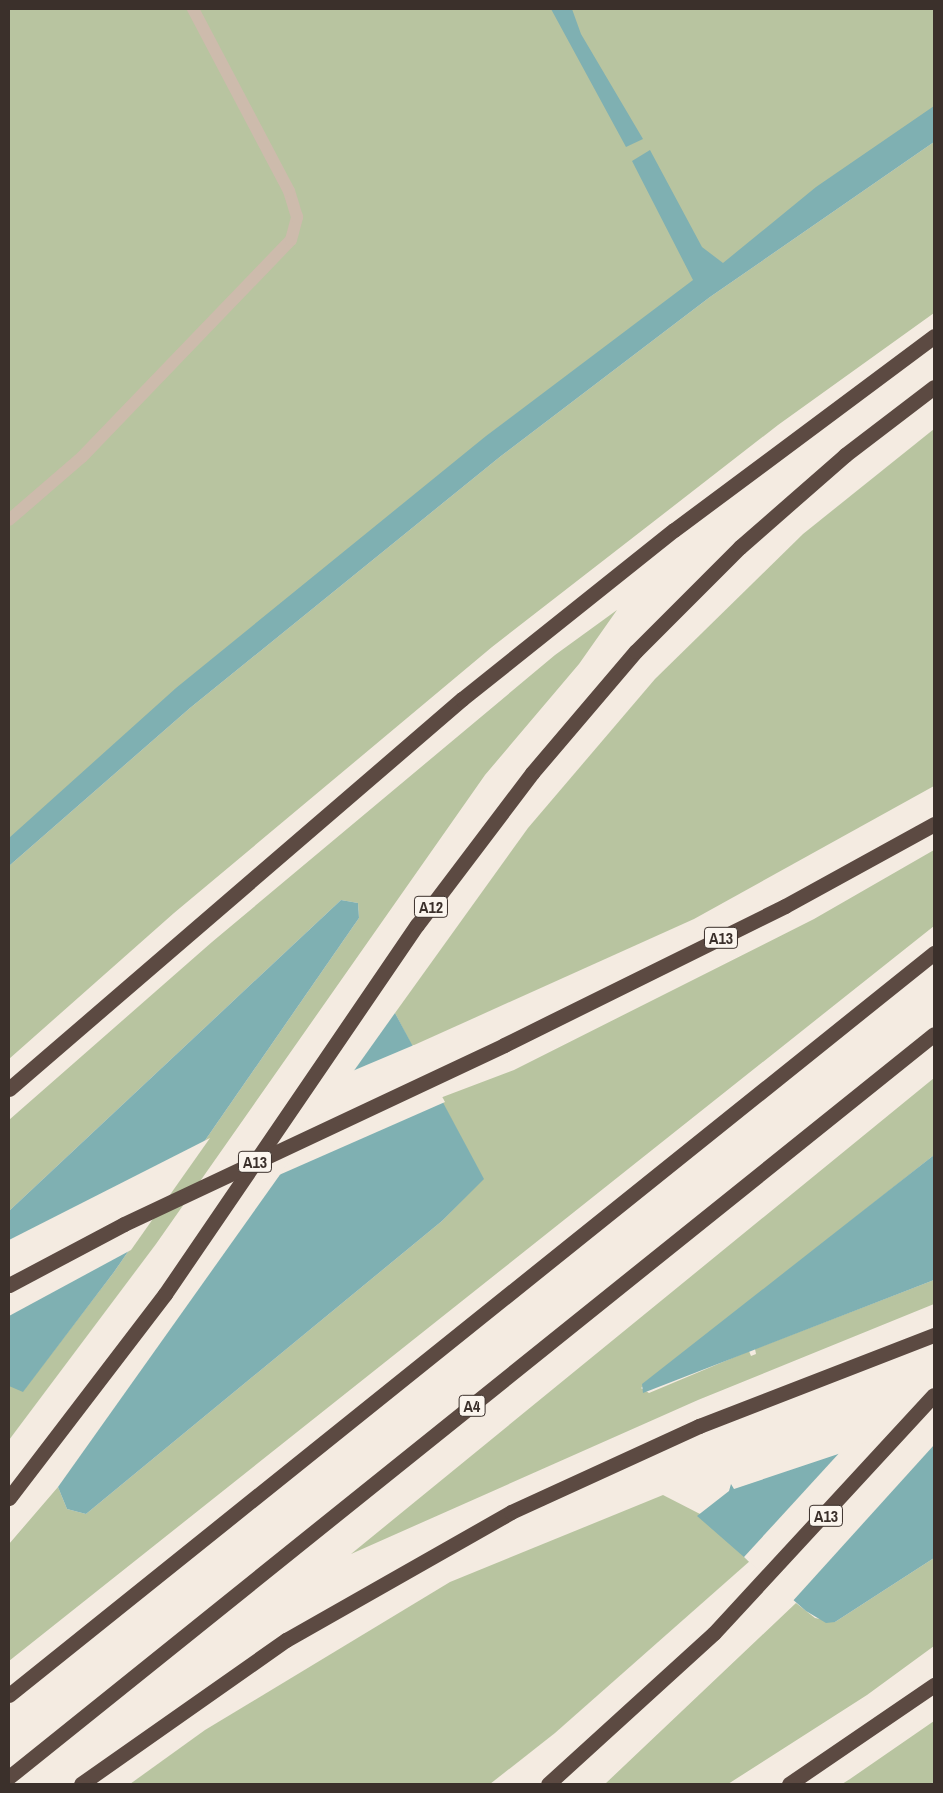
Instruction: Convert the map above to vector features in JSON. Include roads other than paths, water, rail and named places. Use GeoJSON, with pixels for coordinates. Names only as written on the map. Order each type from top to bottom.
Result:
{"type":"FeatureCollection","features":[{"type":"Feature","properties":{"kind":"highway"},"geometry":{"type":"LineString","coordinates":[[9,1089],[462,699],[682,524],[934,336]]}},
{"type":"Feature","properties":{"kind":"highway","name":"A12"},"geometry":{"type":"LineString","coordinates":[[9,1498],[165,1294],[417,925],[532,773],[636,651],[740,547],[845,455],[934,387]]}},
{"type":"Feature","properties":{"kind":"highway","name":"A13"},"geometry":{"type":"LineString","coordinates":[[9,1285],[124,1224],[504,1046],[785,906],[934,824]]}},
{"type":"Feature","properties":{"kind":"highway"},"geometry":{"type":"LineString","coordinates":[[9,1695],[934,953]]}},
{"type":"Feature","properties":{"kind":"highway","name":"A4"},"geometry":{"type":"LineString","coordinates":[[9,1777],[934,1034]]}},
{"type":"Feature","properties":{"kind":"highway"},"geometry":{"type":"LineString","coordinates":[[81,1784],[286,1640],[510,1512],[699,1426],[934,1335]]}},
{"type":"Feature","properties":{"kind":"highway","name":"A13"},"geometry":{"type":"LineString","coordinates":[[548,1784],[714,1633],[934,1395]]}},
{"type":"Feature","properties":{"kind":"highway"},"geometry":{"type":"LineString","coordinates":[[789,1784],[934,1685]]}},
{"type":"Feature","properties":{"kind":"lane"},"geometry":{"type":"LineString","coordinates":[[9,520],[82,457],[291,240],[297,217],[289,191],[193,9]]}},
{"type":"Feature","properties":{"kind":"water"},"geometry":{"type":"Polygon","coordinates":[[[551,9],[572,9],[581,34],[643,139],[626,147],[551,9]]]}},
{"type":"Feature","properties":{"kind":"water"},"geometry":{"type":"Polygon","coordinates":[[[934,106],[934,142],[710,297],[501,456],[190,708],[9,866],[9,838],[176,688],[486,436],[693,280],[632,161],[650,150],[702,247],[723,263],[816,187],[934,106]]]}},
{"type":"Feature","properties":{"kind":"water"},"geometry":{"type":"Polygon","coordinates":[[[341,900],[358,903],[359,918],[114,1272],[23,1392],[9,1386],[9,1211],[341,900]]]}},
{"type":"Feature","properties":{"kind":"water"},"geometry":{"type":"Polygon","coordinates":[[[395,1013],[484,1179],[442,1221],[86,1514],[67,1509],[58,1487],[395,1013]]]}},
{"type":"Feature","properties":{"kind":"water"},"geometry":{"type":"Polygon","coordinates":[[[934,1155],[934,1280],[643,1393],[642,1384],[934,1155]]]}},
{"type":"Feature","properties":{"kind":"water"},"geometry":{"type":"Polygon","coordinates":[[[934,1422],[934,1558],[835,1622],[826,1623],[806,1611],[697,1516],[729,1491],[731,1484],[734,1489],[934,1422]]]}}]}
